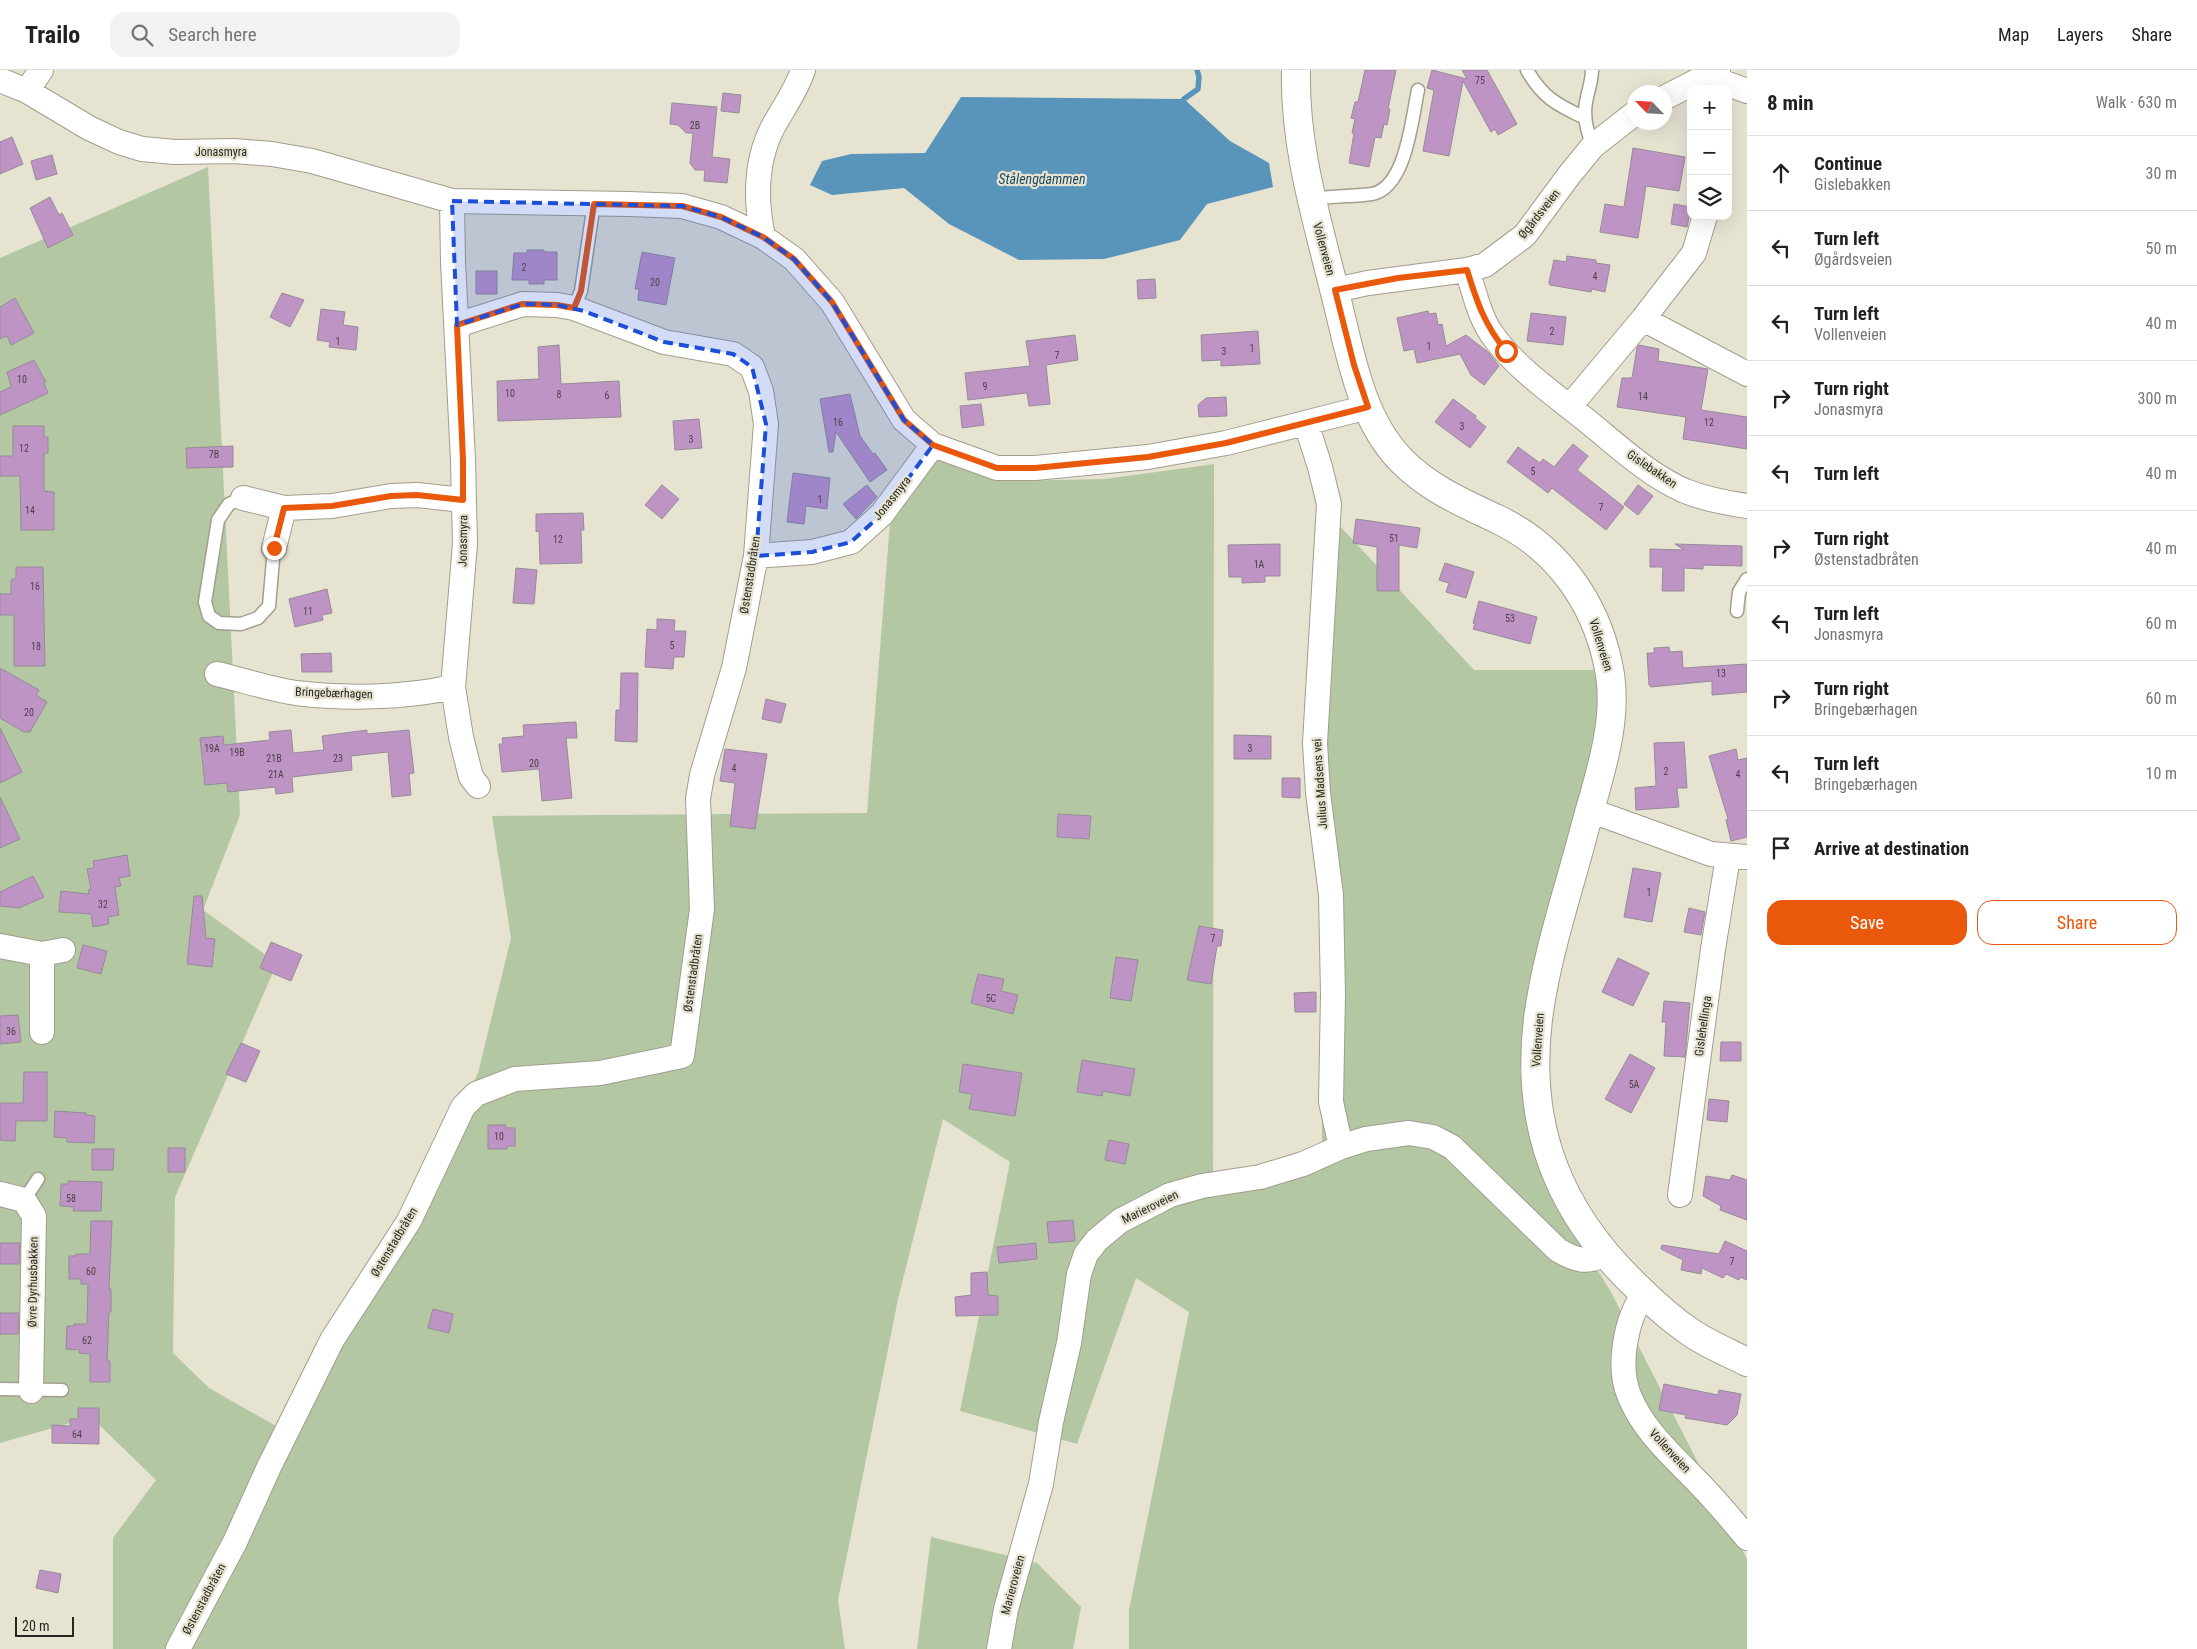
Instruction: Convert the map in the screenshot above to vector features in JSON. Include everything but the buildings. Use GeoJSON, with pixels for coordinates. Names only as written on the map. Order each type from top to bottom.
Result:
{"type":"FeatureCollection","features":[{"type":"Feature","properties":{"kind":"main road","name":"Vollenveien"},"geometry":{"type":"LineString","coordinates":[[1296,70],[1296,98],[1300,142],[1311,200],[1354,365],[1368,407],[1384,439],[1412,471],[1438,490],[1500,520],[1537,544],[1559,564],[1587,604],[1605,648],[1611,687],[1608,736],[1542,997],[1537,1032],[1536,1085],[1542,1131],[1556,1175],[1574,1211],[1605,1254],[1644,1294],[1676,1322],[1691,1332],[1747,1362]]}},
{"type":"Feature","properties":{"kind":"street"},"geometry":{"type":"LineString","coordinates":[[27,91],[41,70]]}},
{"type":"Feature","properties":{"kind":"street"},"geometry":{"type":"LineString","coordinates":[[763,237],[757,209],[762,155],[773,127],[803,70]]}},
{"type":"Feature","properties":{"kind":"street"},"geometry":{"type":"LineString","coordinates":[[1672,94],[1715,72],[1720,81],[1747,91]]}},
{"type":"Feature","properties":{"kind":"street","name":"Jonasmyra"},"geometry":{"type":"LineString","coordinates":[[0,80],[27,91],[72,119],[119,142],[142,149],[175,152],[234,151],[272,154],[312,161],[452,201],[682,206],[721,217],[763,237],[794,259],[832,302],[904,420],[933,445],[997,468],[1035,468],[1148,457],[1226,443],[1368,407]]}},
{"type":"Feature","properties":{"kind":"street","name":"Øgårdsveien"},"geometry":{"type":"LineString","coordinates":[[1335,290],[1388,279],[1467,270],[1485,265],[1525,235],[1593,146],[1627,119]]}},
{"type":"Feature","properties":{"kind":"street","name":"Jonasmyra"},"geometry":{"type":"LineString","coordinates":[[452,201],[465,544],[453,687],[461,737],[471,777],[478,786]]}},
{"type":"Feature","properties":{"kind":"street"},"geometry":{"type":"LineString","coordinates":[[1570,406],[1643,319],[1694,253],[1705,220]]}},
{"type":"Feature","properties":{"kind":"street","name":"Gislebakken"},"geometry":{"type":"LineString","coordinates":[[1467,270],[1481,311],[1491,332],[1506,351],[1570,406],[1664,480],[1704,498],[1747,506]]}},
{"type":"Feature","properties":{"kind":"street","name":"Østenstadbråten"},"geometry":{"type":"LineString","coordinates":[[178,1649],[235,1542],[268,1467],[332,1340],[409,1221],[463,1107],[476,1094],[515,1079],[600,1074],[682,1056],[702,909],[698,799],[702,775],[734,668],[756,556],[766,424],[761,391],[752,367],[733,354],[664,342],[574,308],[557,305],[522,304],[457,325]]}},
{"type":"Feature","properties":{"kind":"street"},"geometry":{"type":"LineString","coordinates":[[1643,319],[1747,374]]}},
{"type":"Feature","properties":{"kind":"street","name":"Julius Madsens vei"},"geometry":{"type":"LineString","coordinates":[[1306,423],[1329,504],[1315,742],[1318,793],[1331,895],[1333,994],[1331,1102],[1341,1147]]}},
{"type":"Feature","properties":{"kind":"street","name":"Jonasmyra"},"geometry":{"type":"LineString","coordinates":[[756,556],[812,552],[851,542],[882,514],[933,445]]}},
{"type":"Feature","properties":{"kind":"street"},"geometry":{"type":"LineString","coordinates":[[243,498],[284,508],[332,506],[391,496],[417,495],[463,500]]}},
{"type":"Feature","properties":{"kind":"street"},"geometry":{"type":"LineString","coordinates":[[274,548],[284,508]]}},
{"type":"Feature","properties":{"kind":"street","name":"Bringebærhagen"},"geometry":{"type":"LineString","coordinates":[[217,674],[288,691],[328,696],[382,695],[453,687]]}},
{"type":"Feature","properties":{"kind":"street","name":"Gislehellinga"},"geometry":{"type":"LineString","coordinates":[[1589,810],[1692,848],[1711,854],[1737,857],[1680,1196]]}},
{"type":"Feature","properties":{"kind":"street"},"geometry":{"type":"LineString","coordinates":[[0,946],[52,952],[42,1032]]}},
{"type":"Feature","properties":{"kind":"street","name":"Marieroveien"},"geometry":{"type":"LineString","coordinates":[[999,1649],[1006,1609],[1041,1484],[1051,1422],[1069,1343],[1082,1263],[1092,1246],[1120,1221],[1170,1195],[1202,1186],[1260,1177],[1303,1164],[1341,1147],[1385,1135],[1409,1133],[1433,1137],[1452,1148],[1558,1250],[1581,1261],[1596,1259],[1605,1254]]}},
{"type":"Feature","properties":{"kind":"street"},"geometry":{"type":"LineString","coordinates":[[0,1194],[24,1200]]}},
{"type":"Feature","properties":{"kind":"street","name":"Øvre Dyrhusbakken"},"geometry":{"type":"LineString","coordinates":[[24,1200],[34,1216],[31,1391]]}},
{"type":"Feature","properties":{"kind":"street","name":"Vollenveien"},"geometry":{"type":"LineString","coordinates":[[1644,1294],[1636,1304],[1626,1330],[1624,1367],[1628,1394],[1648,1429],[1667,1452],[1725,1512],[1747,1538]]}},
{"type":"Feature","properties":{"kind":"lane"},"geometry":{"type":"LineString","coordinates":[[1527,70],[1537,87],[1550,100],[1585,118]]}},
{"type":"Feature","properties":{"kind":"lane"},"geometry":{"type":"LineString","coordinates":[[1592,70],[1585,118],[1588,134],[1593,146]]}},
{"type":"Feature","properties":{"kind":"lane"},"geometry":{"type":"LineString","coordinates":[[1311,200],[1328,196],[1374,194],[1390,183],[1403,157],[1418,90]]}},
{"type":"Feature","properties":{"kind":"lane"},"geometry":{"type":"LineString","coordinates":[[574,308],[581,291],[594,204]]}},
{"type":"Feature","properties":{"kind":"lane"},"geometry":{"type":"LineString","coordinates":[[243,498],[229,504],[218,520],[205,602],[209,616],[219,623],[241,624],[258,618],[269,606],[274,548]]}},
{"type":"Feature","properties":{"kind":"lane"},"geometry":{"type":"LineString","coordinates":[[1737,611],[1739,592],[1747,579]]}},
{"type":"Feature","properties":{"kind":"lane"},"geometry":{"type":"LineString","coordinates":[[24,1200],[38,1179]]}},
{"type":"Feature","properties":{"kind":"lane"},"geometry":{"type":"LineString","coordinates":[[0,1389],[62,1390]]}},
{"type":"Feature","properties":{"kind":"highlighted area"},"geometry":{"type":"Polygon","coordinates":[[[452,201],[682,206],[721,217],[763,237],[794,259],[832,302],[904,420],[933,445],[882,514],[851,542],[812,552],[756,556],[766,424],[752,367],[733,354],[664,342],[584,311],[557,305],[523,304],[457,325],[452,201]]]}},
{"type":"Feature","properties":{"kind":"green space"},"geometry":{"type":"Polygon","coordinates":[[[208,167],[240,815],[203,910],[277,963],[175,1197],[173,1353],[209,1388],[276,1426],[395,1242],[478,1073],[511,938],[492,816],[867,813],[891,510],[933,452],[1010,481],[1105,479],[1214,464],[1213,1183],[1322,1147],[1324,509],[1474,670],[1598,670],[1597,734],[1553,914],[1520,1070],[1532,1132],[1549,1191],[1611,1292],[1747,1559],[1747,1649],[1129,1649],[1129,1610],[1189,1312],[1136,1278],[1077,1444],[960,1411],[1010,1162],[943,1119],[898,1299],[838,1600],[845,1649],[113,1649],[113,1538],[156,1480],[91,1417],[0,1443],[0,258],[208,167]]]}},
{"type":"Feature","properties":{"kind":"green space"},"geometry":{"type":"Polygon","coordinates":[[[931,1537],[1037,1563],[1081,1607],[1073,1649],[917,1649],[931,1537]]]}},
{"type":"Feature","properties":{"kind":"water","name":"Stålengdammen"},"geometry":{"type":"Polygon","coordinates":[[[961,97],[1184,99],[1230,141],[1269,163],[1273,187],[1207,204],[1180,240],[1104,259],[1019,260],[949,224],[904,188],[832,195],[810,185],[822,161],[851,154],[925,153],[961,97]]]}},
{"type":"Feature","properties":{"kind":"waterway"},"geometry":{"type":"LineString","coordinates":[[1184,99],[1198,89],[1199,77],[1197,70]]}},
{"type":"Feature","properties":{"kind":"route"},"geometry":{"type":"LineString","coordinates":[[274,548],[284,508],[332,506],[391,496],[417,495],[463,500],[457,325],[522,304],[557,305],[574,308],[581,291],[594,204],[682,206],[721,217],[763,237],[794,259],[832,302],[904,420],[933,445],[997,468],[1035,468],[1148,457],[1226,443],[1368,407],[1354,365],[1335,290],[1368,282],[1467,270],[1481,311],[1491,332],[1506,351]]}}]}
